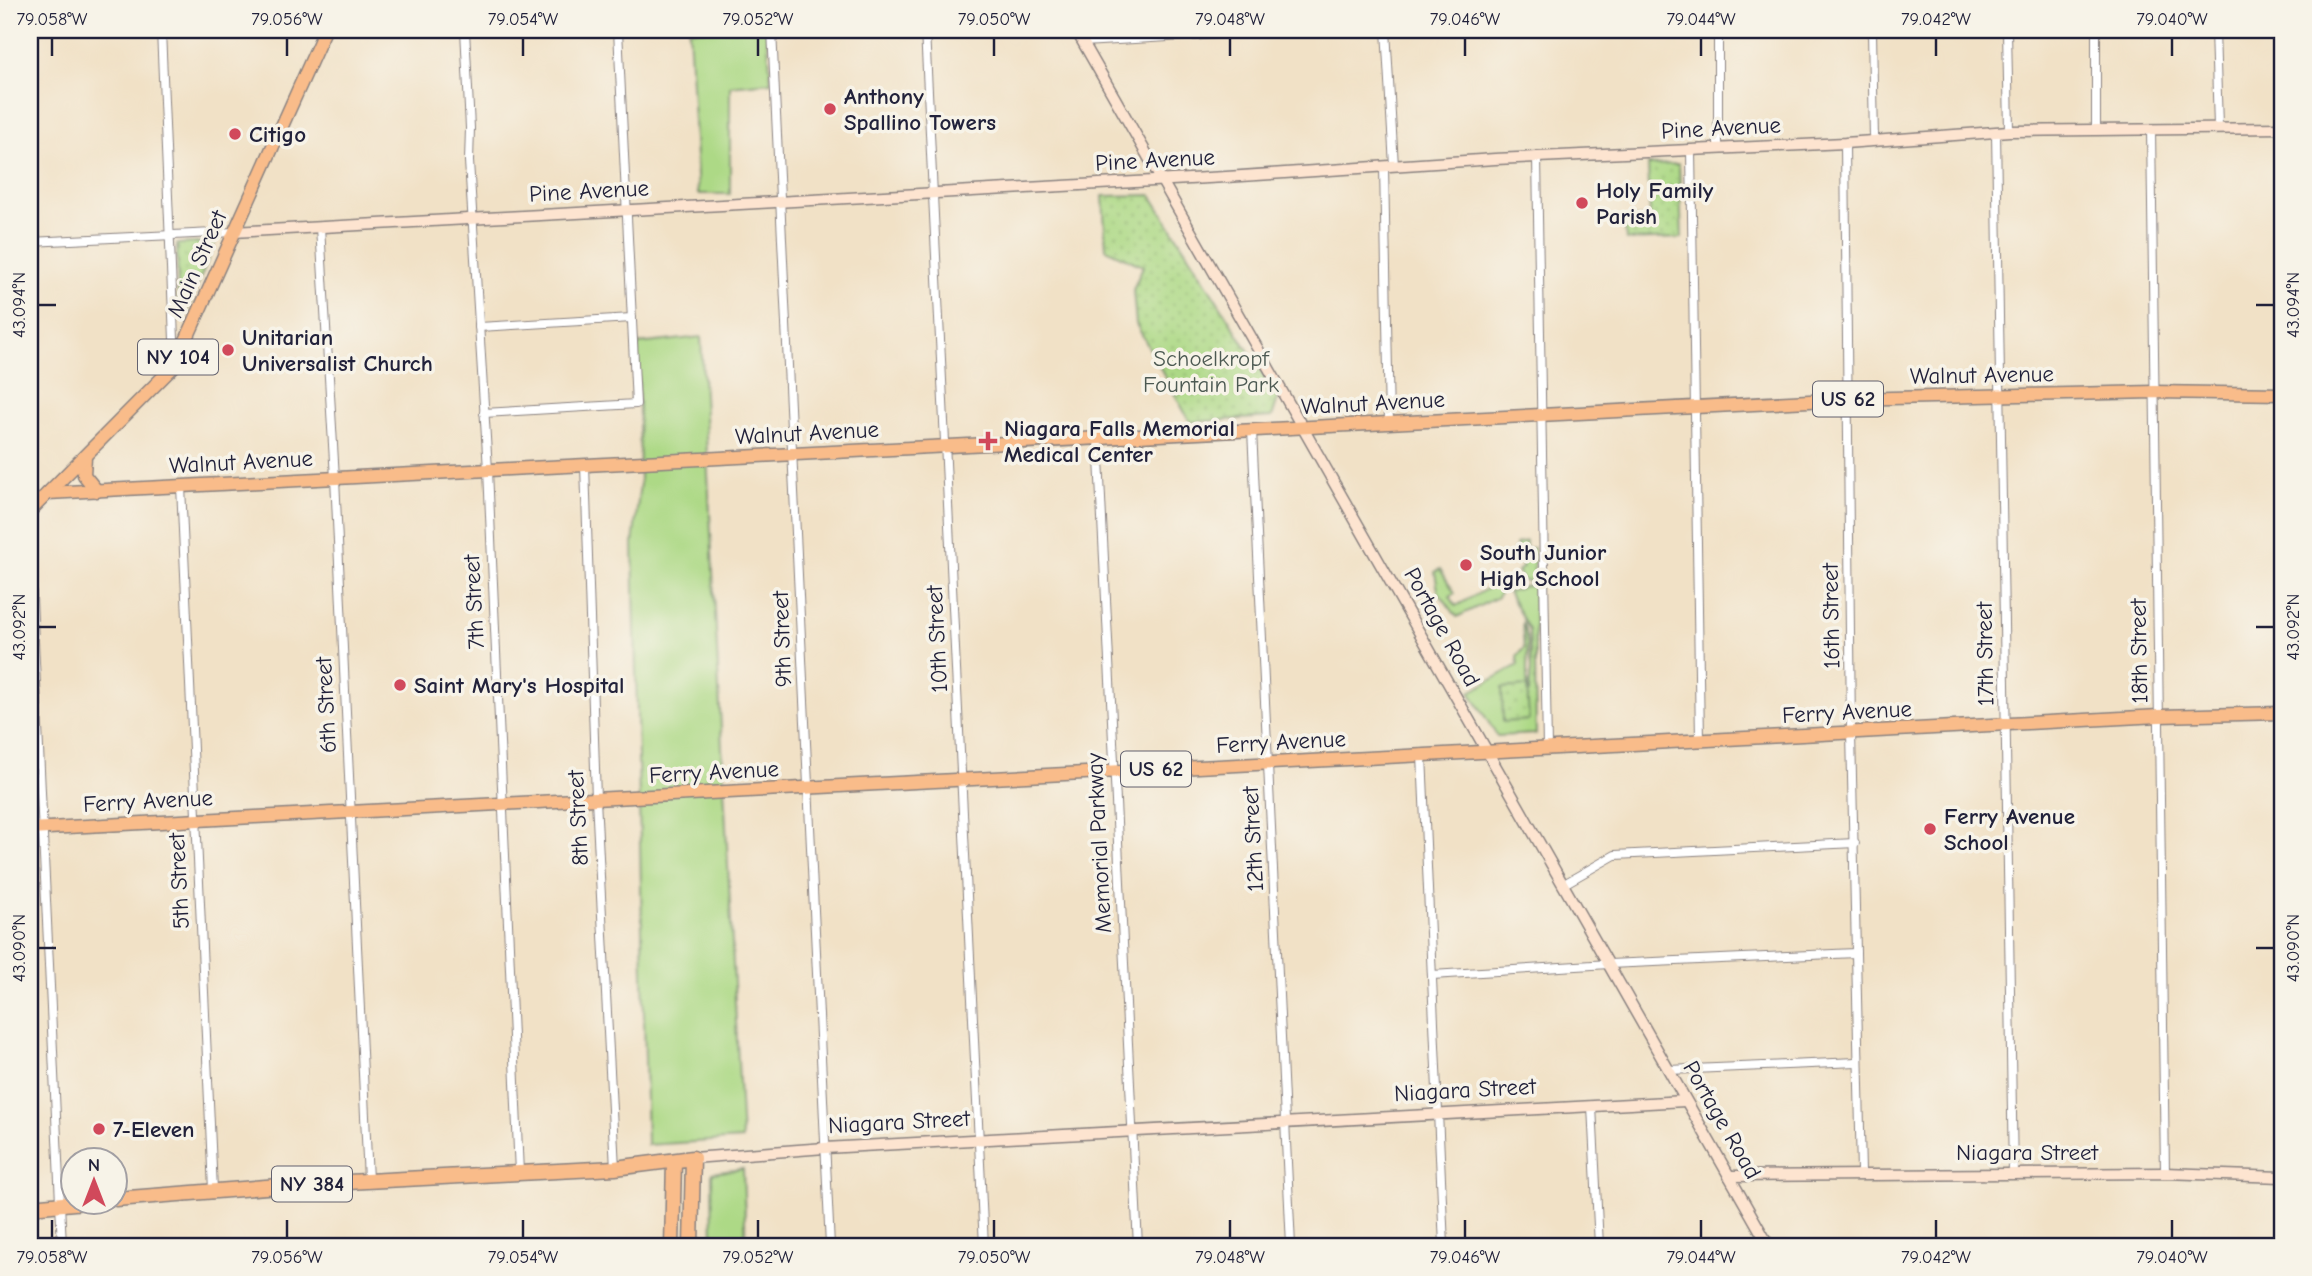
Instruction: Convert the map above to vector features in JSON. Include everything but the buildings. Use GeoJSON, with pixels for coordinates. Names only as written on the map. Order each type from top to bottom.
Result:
{"type":"FeatureCollection","features":[{"type":"Feature","properties":{"kind":"highway","name":"Niagara Street"},"geometry":{"type":"LineString","coordinates":[[130,1198],[368,1180],[615,1168],[693,1158]]}},
{"type":"Feature","properties":{"kind":"highway"},"geometry":{"type":"LineString","coordinates":[[691,1246],[693,1158]]}},
{"type":"Feature","properties":{"kind":"highway"},"geometry":{"type":"LineString","coordinates":[[672,1246],[674,1161]]}},
{"type":"Feature","properties":{"kind":"highway"},"geometry":{"type":"LineString","coordinates":[[30,1207],[60,1205]]}},
{"type":"Feature","properties":{"kind":"main road","name":"Main Street"},"geometry":{"type":"LineString","coordinates":[[30,511],[175,366],[325,30]]}},
{"type":"Feature","properties":{"kind":"main road","name":"Walnut Avenue"},"geometry":{"type":"LineString","coordinates":[[48,493],[1848,399],[2154,392],[2282,394]]}},
{"type":"Feature","properties":{"kind":"main road"},"geometry":{"type":"LineString","coordinates":[[85,457],[84,475],[97,491]]}},
{"type":"Feature","properties":{"kind":"main road","name":"Ferry Avenue"},"geometry":{"type":"LineString","coordinates":[[30,829],[2159,716],[2282,713]]}},
{"type":"Feature","properties":{"kind":"street"},"geometry":{"type":"LineString","coordinates":[[161,30],[175,366]]}},
{"type":"Feature","properties":{"kind":"street","name":"7th Street"},"geometry":{"type":"LineString","coordinates":[[465,30],[472,218],[488,470],[519,1173]]}},
{"type":"Feature","properties":{"kind":"street"},"geometry":{"type":"LineString","coordinates":[[484,413],[636,404],[618,30]]}},
{"type":"Feature","properties":{"kind":"street","name":"9th Street"},"geometry":{"type":"LineString","coordinates":[[772,30],[830,1246]]}},
{"type":"Feature","properties":{"kind":"street","name":"10th Street"},"geometry":{"type":"LineString","coordinates":[[925,30],[984,1246]]}},
{"type":"Feature","properties":{"kind":"street","name":"Portage Road"},"geometry":{"type":"LineString","coordinates":[[1076,30],[1769,1246]]}},
{"type":"Feature","properties":{"kind":"street"},"geometry":{"type":"LineString","coordinates":[[1083,42],[1287,30]]}},
{"type":"Feature","properties":{"kind":"street"},"geometry":{"type":"LineString","coordinates":[[1386,30],[1389,423]]}},
{"type":"Feature","properties":{"kind":"street"},"geometry":{"type":"LineString","coordinates":[[1718,30],[1718,149]]}},
{"type":"Feature","properties":{"kind":"street"},"geometry":{"type":"LineString","coordinates":[[1872,30],[1874,141]]}},
{"type":"Feature","properties":{"kind":"street"},"geometry":{"type":"LineString","coordinates":[[2007,30],[2009,131]]}},
{"type":"Feature","properties":{"kind":"street"},"geometry":{"type":"LineString","coordinates":[[2095,130],[2096,30]]}},
{"type":"Feature","properties":{"kind":"street"},"geometry":{"type":"LineString","coordinates":[[2215,30],[2218,127]]}},
{"type":"Feature","properties":{"kind":"street","name":"Pine Avenue"},"geometry":{"type":"LineString","coordinates":[[30,242],[1161,181],[1537,157],[1845,143],[2009,131],[2282,128]]}},
{"type":"Feature","properties":{"kind":"street","name":"18th Street"},"geometry":{"type":"LineString","coordinates":[[2151,129],[2165,1173]]}},
{"type":"Feature","properties":{"kind":"street","name":"17th Street"},"geometry":{"type":"LineString","coordinates":[[1996,132],[2013,1175]]}},
{"type":"Feature","properties":{"kind":"street","name":"16th Street"},"geometry":{"type":"LineString","coordinates":[[1845,143],[1857,1062],[1861,1173]]}},
{"type":"Feature","properties":{"kind":"street"},"geometry":{"type":"LineString","coordinates":[[1691,150],[1700,741]]}},
{"type":"Feature","properties":{"kind":"street"},"geometry":{"type":"LineString","coordinates":[[1537,157],[1547,749]]}},
{"type":"Feature","properties":{"kind":"street","name":"6th Street"},"geometry":{"type":"LineString","coordinates":[[320,227],[335,478],[368,1180]]}},
{"type":"Feature","properties":{"kind":"street"},"geometry":{"type":"LineString","coordinates":[[480,327],[632,318]]}},
{"type":"Feature","properties":{"kind":"street","name":"12th Street"},"geometry":{"type":"LineString","coordinates":[[1252,430],[1291,1246]]}},
{"type":"Feature","properties":{"kind":"street","name":"Memorial Parkway"},"geometry":{"type":"LineString","coordinates":[[1098,438],[1138,1246]]}},
{"type":"Feature","properties":{"kind":"street","name":"8th Street"},"geometry":{"type":"LineString","coordinates":[[585,465],[596,799],[615,1168]]}},
{"type":"Feature","properties":{"kind":"street","name":"5th Street"},"geometry":{"type":"LineString","coordinates":[[181,486],[213,1191]]}},
{"type":"Feature","properties":{"kind":"street"},"geometry":{"type":"LineString","coordinates":[[30,554],[60,1184]]}},
{"type":"Feature","properties":{"kind":"street"},"geometry":{"type":"LineString","coordinates":[[1422,755],[1444,1246]]}},
{"type":"Feature","properties":{"kind":"street"},"geometry":{"type":"LineString","coordinates":[[1564,884],[1615,855],[1854,843]]}},
{"type":"Feature","properties":{"kind":"street"},"geometry":{"type":"LineString","coordinates":[[1432,975],[1856,953]]}},
{"type":"Feature","properties":{"kind":"street"},"geometry":{"type":"LineString","coordinates":[[1668,1070],[1857,1062]]}},
{"type":"Feature","properties":{"kind":"street","name":"Niagara Street"},"geometry":{"type":"LineString","coordinates":[[693,1158],[825,1148],[1685,1101]]}},
{"type":"Feature","properties":{"kind":"street"},"geometry":{"type":"LineString","coordinates":[[1592,1106],[1599,1246]]}},
{"type":"Feature","properties":{"kind":"street","name":"Niagara Street"},"geometry":{"type":"LineString","coordinates":[[1729,1175],[2165,1173],[2282,1177]]}},
{"type":"Feature","properties":{"kind":"street"},"geometry":{"type":"LineString","coordinates":[[61,1216],[62,1246]]}},
{"type":"Feature","properties":{"kind":"green space"},"geometry":{"type":"Polygon","coordinates":[[[689,30],[767,30],[771,82],[730,86],[730,194],[698,194],[689,30]]]}},
{"type":"Feature","properties":{"kind":"green space"},"geometry":{"type":"Polygon","coordinates":[[[1679,164],[1682,238],[1626,240],[1625,227],[1635,226],[1635,218],[1650,217],[1648,165],[1679,164]]]}},
{"type":"Feature","properties":{"kind":"green space","name":"Schoelkropf Fountain Park"},"geometry":{"type":"Polygon","coordinates":[[[1151,195],[1278,398],[1272,417],[1190,422],[1136,324],[1133,290],[1143,266],[1106,249],[1103,196],[1151,195]]]}},
{"type":"Feature","properties":{"kind":"green space"},"geometry":{"type":"Polygon","coordinates":[[[215,242],[186,314],[178,310],[177,244],[215,242]]]}},
{"type":"Feature","properties":{"kind":"green space"},"geometry":{"type":"Polygon","coordinates":[[[701,337],[742,1139],[647,1145],[633,544],[640,483],[638,344],[701,337]]]}},
{"type":"Feature","properties":{"kind":"green space"},"geometry":{"type":"Polygon","coordinates":[[[1526,541],[1526,548],[1534,548],[1534,582],[1523,581],[1518,571],[1523,567],[1514,550],[1516,544],[1526,541]]]}},
{"type":"Feature","properties":{"kind":"green space"},"geometry":{"type":"Polygon","coordinates":[[[1440,569],[1455,593],[1450,596],[1456,606],[1499,582],[1500,593],[1496,598],[1457,617],[1438,591],[1435,572],[1440,569]]]}},
{"type":"Feature","properties":{"kind":"green space"},"geometry":{"type":"Polygon","coordinates":[[[1526,586],[1534,587],[1536,734],[1497,736],[1470,692],[1518,665],[1517,656],[1524,648],[1522,622],[1527,640],[1529,694],[1529,630],[1508,592],[1526,586]]]}},
{"type":"Feature","properties":{"kind":"green space"},"geometry":{"type":"Polygon","coordinates":[[[1527,686],[1529,720],[1503,722],[1502,688],[1527,686]]]}},
{"type":"Feature","properties":{"kind":"green space"},"geometry":{"type":"Polygon","coordinates":[[[743,1169],[746,1246],[713,1246],[712,1173],[743,1169]]]}},
{"type":"Feature","properties":{"kind":"place","name":"Anthony Spallino Towers"},"geometry":{"type":"Point","coordinates":[830,109]}},
{"type":"Feature","properties":{"kind":"place","name":"Citigo"},"geometry":{"type":"Point","coordinates":[235,134]}},
{"type":"Feature","properties":{"kind":"place","name":"Holy Family Parish"},"geometry":{"type":"Point","coordinates":[1582,203]}},
{"type":"Feature","properties":{"kind":"place","name":"Unitarian Universalist Church"},"geometry":{"type":"Point","coordinates":[228,350]}},
{"type":"Feature","properties":{"kind":"place","name":"Niagara Falls Memorial Medical Center"},"geometry":{"type":"Point","coordinates":[988,441]}},
{"type":"Feature","properties":{"kind":"place","name":"South Junior High School"},"geometry":{"type":"Point","coordinates":[1466,565]}},
{"type":"Feature","properties":{"kind":"place","name":"Saint Mary's Hospital"},"geometry":{"type":"Point","coordinates":[400,685]}},
{"type":"Feature","properties":{"kind":"place","name":"Ferry Avenue School"},"geometry":{"type":"Point","coordinates":[1930,829]}},
{"type":"Feature","properties":{"kind":"place","name":"7-Eleven"},"geometry":{"type":"Point","coordinates":[99,1129]}}]}
